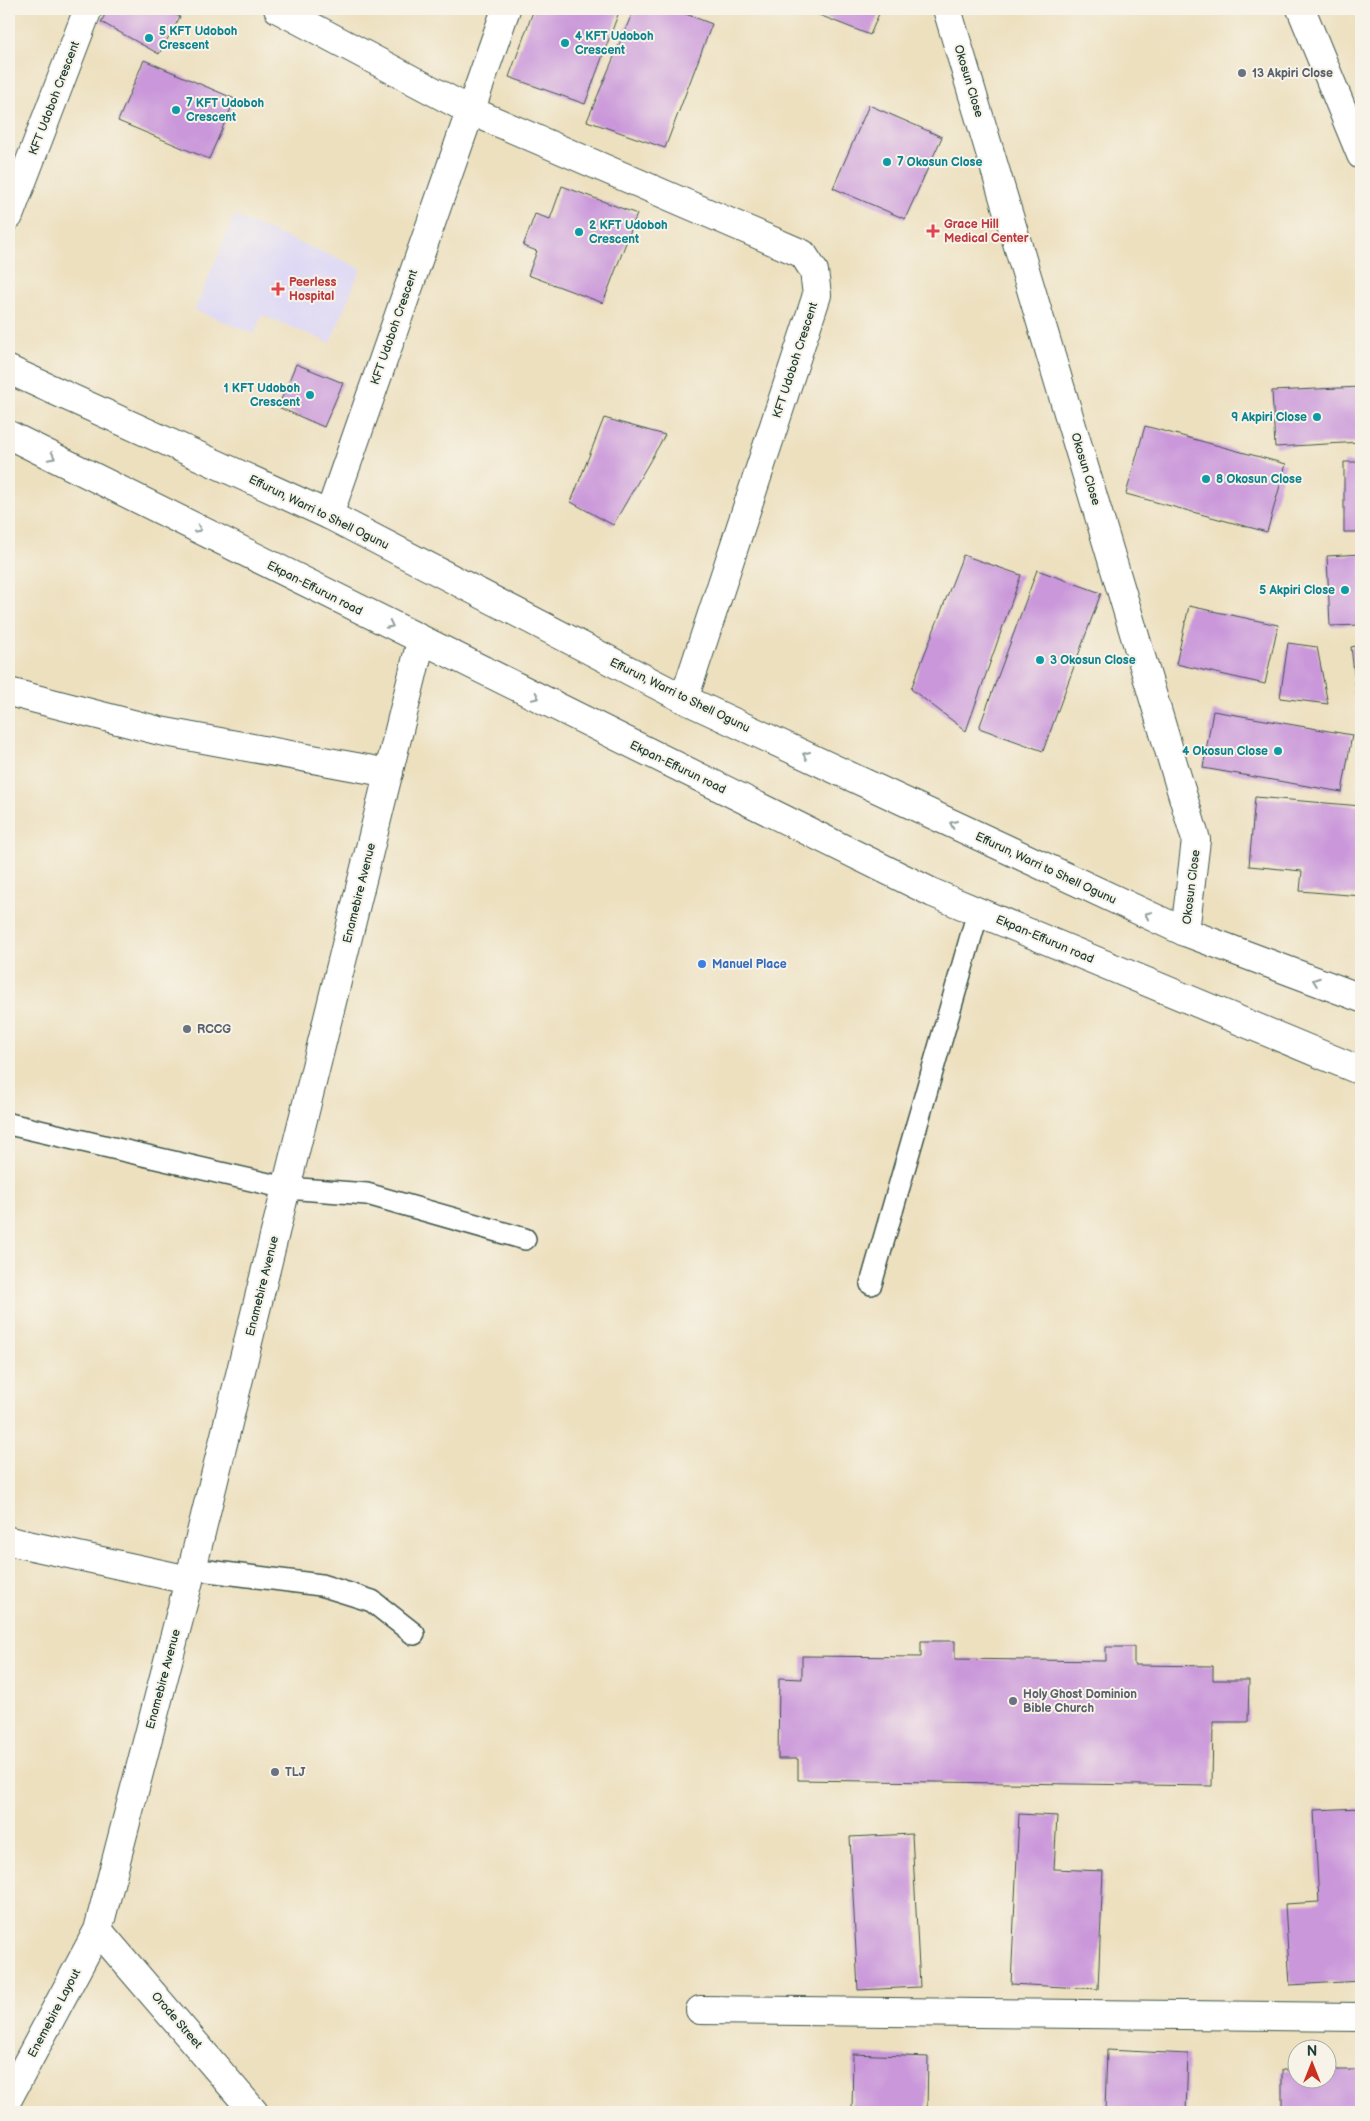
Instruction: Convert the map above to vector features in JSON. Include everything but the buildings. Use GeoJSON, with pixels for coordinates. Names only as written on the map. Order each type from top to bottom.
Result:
{"type":"FeatureCollection","features":[{"type":"Feature","properties":{"kind":"street","name":"KFT Udoboh Crescent"},"geometry":{"type":"LineString","coordinates":[[9,216],[88,9]]}},
{"type":"Feature","properties":{"kind":"street","name":"KFT Udoboh Crescent"},"geometry":{"type":"LineString","coordinates":[[278,9],[469,110],[804,254],[814,271],[817,295],[684,699]]}},
{"type":"Feature","properties":{"kind":"street","name":"KFT Udoboh Crescent"},"geometry":{"type":"LineString","coordinates":[[329,515],[469,110],[506,9]]}},
{"type":"Feature","properties":{"kind":"street","name":"Okosun Close"},"geometry":{"type":"LineString","coordinates":[[947,9],[1196,840],[1185,932]]}},
{"type":"Feature","properties":{"kind":"street"},"geometry":{"type":"LineString","coordinates":[[1301,9],[1361,154]]}},
{"type":"Feature","properties":{"kind":"street","name":"Effurun, Warri to Shell Ogunu"},"geometry":{"type":"LineString","coordinates":[[9,370],[329,515],[684,699],[1185,932],[1361,998]]}},
{"type":"Feature","properties":{"kind":"street","name":"Ekpan-Effurun road"},"geometry":{"type":"LineString","coordinates":[[9,435],[933,894],[1361,1071]]}},
{"type":"Feature","properties":{"kind":"street","name":"Enamebire Avenue"},"geometry":{"type":"LineString","coordinates":[[98,1930],[191,1574],[421,641]]}},
{"type":"Feature","properties":{"kind":"street"},"geometry":{"type":"LineString","coordinates":[[9,692],[160,731],[388,774]]}},
{"type":"Feature","properties":{"kind":"street"},"geometry":{"type":"LineString","coordinates":[[9,1541],[191,1574]]}},
{"type":"Feature","properties":{"kind":"street","name":"Enemebire Layout"},"geometry":{"type":"LineString","coordinates":[[9,2097],[98,1930]]}},
{"type":"Feature","properties":{"kind":"street","name":"Orode Street"},"geometry":{"type":"LineString","coordinates":[[98,1930],[254,2112]]}},
{"type":"Feature","properties":{"kind":"street"},"geometry":{"type":"LineString","coordinates":[[700,2010],[1361,2016]]}},
{"type":"Feature","properties":{"kind":"lane"},"geometry":{"type":"LineString","coordinates":[[872,1284],[978,912]]}},
{"type":"Feature","properties":{"kind":"lane"},"geometry":{"type":"LineString","coordinates":[[9,1124],[286,1188],[366,1194],[524,1239]]}},
{"type":"Feature","properties":{"kind":"lane"},"geometry":{"type":"LineString","coordinates":[[191,1574],[321,1585],[372,1601],[414,1634]]}},
{"type":"Feature","properties":{"kind":"shaded area","name":"Peerless Hospital"},"geometry":{"type":"Polygon","coordinates":[[[234,216],[361,268],[330,343],[262,315],[254,334],[195,310],[234,216]]]}},
{"type":"Feature","properties":{"kind":"place","name":"5 KFT Udoboh Crescent"},"geometry":{"type":"Point","coordinates":[149,38]}},
{"type":"Feature","properties":{"kind":"place","name":"4 KFT Udoboh Crescent"},"geometry":{"type":"Point","coordinates":[565,43]}},
{"type":"Feature","properties":{"kind":"place","name":"13 Akpiri Close"},"geometry":{"type":"Point","coordinates":[1242,73]}},
{"type":"Feature","properties":{"kind":"place","name":"7 KFT Udoboh Crescent"},"geometry":{"type":"Point","coordinates":[176,110]}},
{"type":"Feature","properties":{"kind":"place","name":"7 Okosun Close"},"geometry":{"type":"Point","coordinates":[887,162]}},
{"type":"Feature","properties":{"kind":"place","name":"Grace Hill Medical Center"},"geometry":{"type":"Point","coordinates":[933,231]}},
{"type":"Feature","properties":{"kind":"place","name":"2 KFT Udoboh Crescent"},"geometry":{"type":"Point","coordinates":[579,232]}},
{"type":"Feature","properties":{"kind":"place","name":"Peerless Hospital"},"geometry":{"type":"Point","coordinates":[278,289]}},
{"type":"Feature","properties":{"kind":"place","name":"1 KFT Udoboh Crescent"},"geometry":{"type":"Point","coordinates":[310,395]}},
{"type":"Feature","properties":{"kind":"place","name":"9 Akpiri Close"},"geometry":{"type":"Point","coordinates":[1317,417]}},
{"type":"Feature","properties":{"kind":"place","name":"8 Okosun Close"},"geometry":{"type":"Point","coordinates":[1206,479]}},
{"type":"Feature","properties":{"kind":"place","name":"5 Akpiri Close"},"geometry":{"type":"Point","coordinates":[1345,590]}},
{"type":"Feature","properties":{"kind":"place","name":"3 Okosun Close"},"geometry":{"type":"Point","coordinates":[1040,660]}},
{"type":"Feature","properties":{"kind":"place","name":"4 Okosun Close"},"geometry":{"type":"Point","coordinates":[1278,751]}},
{"type":"Feature","properties":{"kind":"place","name":"Manuel Place"},"geometry":{"type":"Point","coordinates":[702,964]}},
{"type":"Feature","properties":{"kind":"place","name":"RCCG"},"geometry":{"type":"Point","coordinates":[187,1029]}},
{"type":"Feature","properties":{"kind":"place","name":"Holy Ghost Dominion Bible Church"},"geometry":{"type":"Point","coordinates":[1013,1701]}},
{"type":"Feature","properties":{"kind":"place","name":"TLJ"},"geometry":{"type":"Point","coordinates":[275,1772]}}]}
